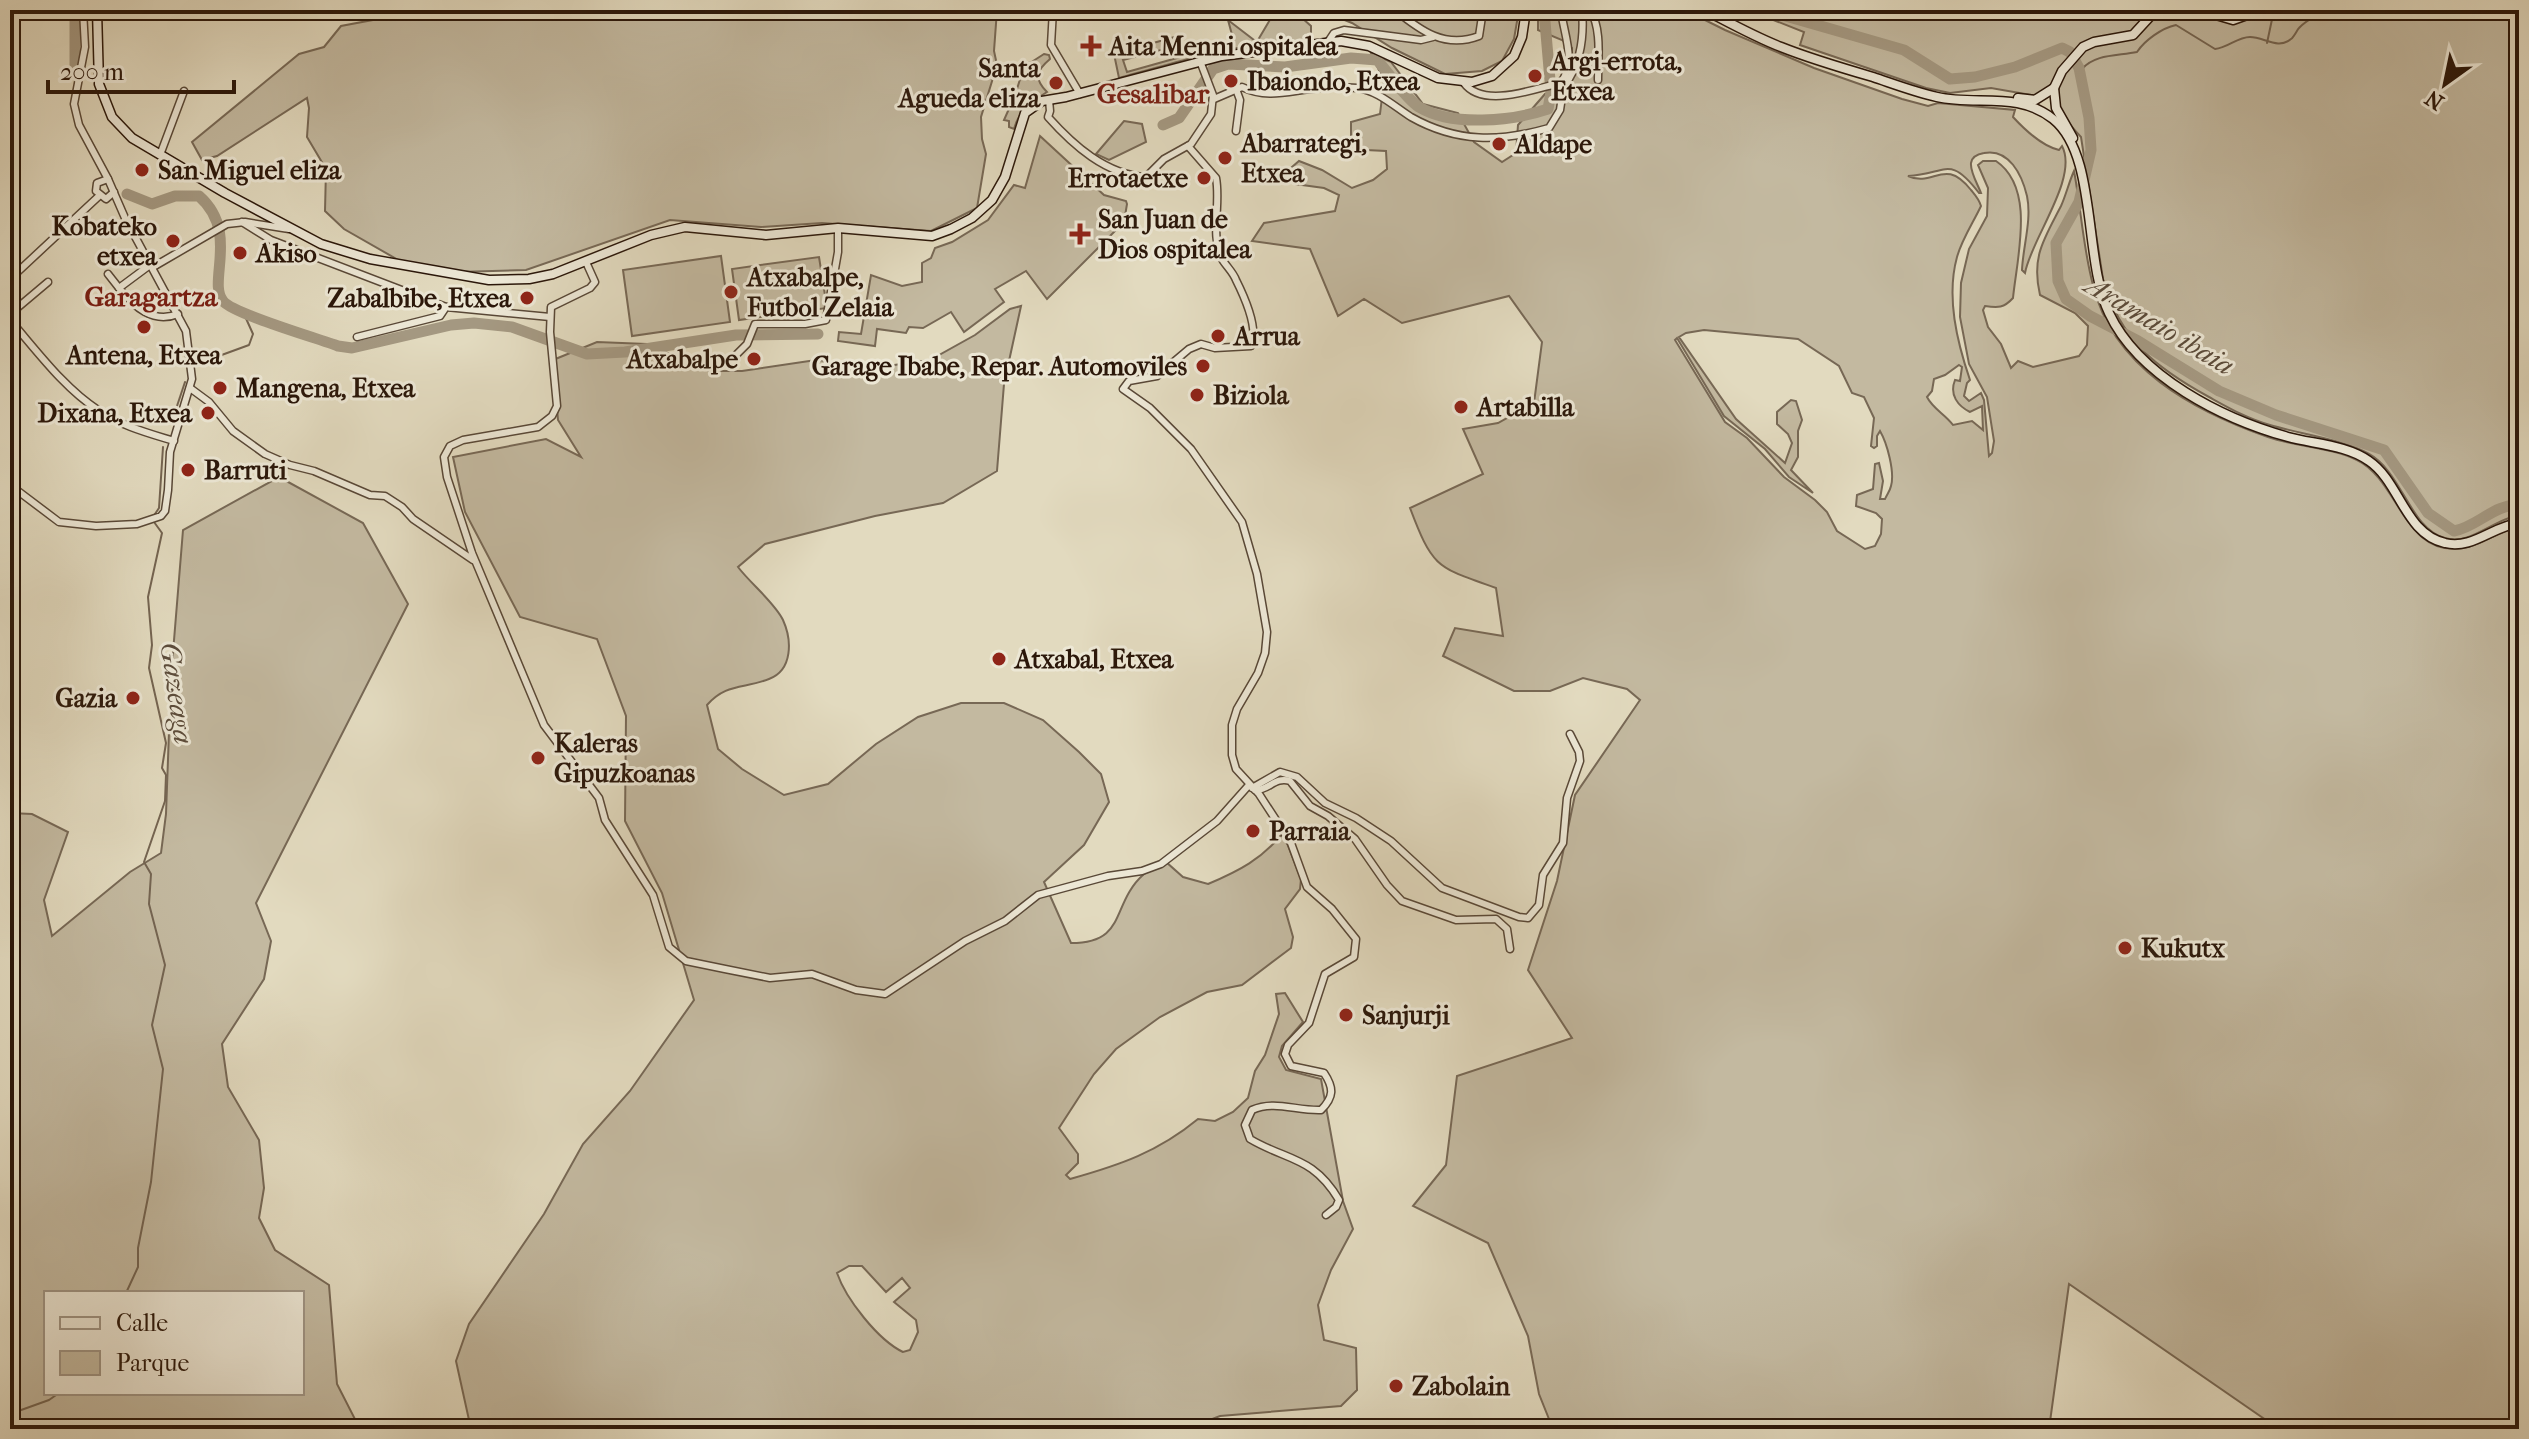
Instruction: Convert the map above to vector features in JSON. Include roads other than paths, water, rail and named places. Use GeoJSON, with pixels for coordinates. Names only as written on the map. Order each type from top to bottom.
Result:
{"type":"FeatureCollection","features":[{"type":"Feature","properties":{"kind":"main road"},"geometry":{"type":"LineString","coordinates":[[97,10],[99,84],[107,108],[126,132],[160,155],[291,229],[340,251],[469,278],[508,281],[529,279],[586,262],[651,235],[685,227],[766,235],[838,228],[932,236],[972,218],[992,200],[1002,184],[1025,113],[1034,105],[1202,65],[1328,42],[1350,41],[1366,45],[1425,74],[1464,83],[1492,76],[1509,63],[1522,37],[1526,10]]}},
{"type":"Feature","properties":{"kind":"main road"},"geometry":{"type":"LineString","coordinates":[[1705,10],[1780,47],[1920,92],[1950,99],[2020,102],[2043,113],[2062,128],[2074,149]]}},
{"type":"Feature","properties":{"kind":"main road"},"geometry":{"type":"LineString","coordinates":[[2002,100],[2008,97],[2035,100],[2046,95],[2078,52],[2094,42],[2133,35],[2156,10]]}},
{"type":"Feature","properties":{"kind":"main road"},"geometry":{"type":"LineString","coordinates":[[2199,10],[2233,20],[2261,10]]}},
{"type":"Feature","properties":{"kind":"main road"},"geometry":{"type":"LineString","coordinates":[[2054,88],[2056,108],[2072,132],[2094,267],[2110,315],[2125,341],[2143,361],[2164,378],[2234,417],[2274,433],[2351,452],[2369,461],[2391,485],[2418,526],[2437,541],[2461,544],[2509,524],[2519,523]]}},
{"type":"Feature","properties":{"kind":"main road"},"geometry":{"type":"LineString","coordinates":[[2043,113],[2046,95]]}},
{"type":"Feature","properties":{"kind":"main road"},"geometry":{"type":"LineString","coordinates":[[2043,113],[2055,100]]}},
{"type":"Feature","properties":{"kind":"street"},"geometry":{"type":"LineString","coordinates":[[10,485],[59,522],[96,526],[137,524],[161,516],[165,511],[167,475],[174,441],[190,388],[191,354],[186,331],[79,125],[74,104],[85,47],[83,10]]}},
{"type":"Feature","properties":{"kind":"street"},"geometry":{"type":"LineString","coordinates":[[1053,10],[1051,45],[1080,94]]}},
{"type":"Feature","properties":{"kind":"street"},"geometry":{"type":"LineString","coordinates":[[1395,10],[1433,37]]}},
{"type":"Feature","properties":{"kind":"street"},"geometry":{"type":"LineString","coordinates":[[1328,42],[1334,33],[1344,30],[1421,40],[1478,37],[1483,10]]}},
{"type":"Feature","properties":{"kind":"street"},"geometry":{"type":"LineString","coordinates":[[1214,99],[1239,88],[1256,95],[1320,87],[1361,88],[1436,129],[1481,138],[1515,138],[1549,128],[1560,110],[1567,39],[1561,10]]}},
{"type":"Feature","properties":{"kind":"street"},"geometry":{"type":"LineString","coordinates":[[1565,77],[1569,79],[1577,62],[1583,29],[1582,10]]}},
{"type":"Feature","properties":{"kind":"street"},"geometry":{"type":"LineString","coordinates":[[1590,10],[1595,17],[1598,80]]}},
{"type":"Feature","properties":{"kind":"street"},"geometry":{"type":"LineString","coordinates":[[1049,100],[1048,117],[1093,158],[1118,172],[1146,177],[1164,159],[1188,146],[1211,114],[1214,99],[1202,65]]}},
{"type":"Feature","properties":{"kind":"street"},"geometry":{"type":"LineString","coordinates":[[1464,83],[1481,95],[1500,95],[1560,83],[1565,77]]}},
{"type":"Feature","properties":{"kind":"street"},"geometry":{"type":"LineString","coordinates":[[1236,131],[1239,88]]}},
{"type":"Feature","properties":{"kind":"street"},"geometry":{"type":"LineString","coordinates":[[160,155],[184,91]]}},
{"type":"Feature","properties":{"kind":"street"},"geometry":{"type":"LineString","coordinates":[[1188,146],[1216,178],[1216,225],[1221,256],[1236,278],[1254,340],[1251,346],[1241,348],[1215,348],[1201,344],[1189,349],[1157,376],[1129,381],[1123,389],[1150,408],[1191,449],[1242,522],[1257,574],[1267,632],[1265,653],[1258,673],[1237,709],[1230,734],[1232,755],[1236,769],[1291,843],[1307,887],[1332,909],[1356,939],[1354,957],[1325,974],[1309,1023],[1288,1045],[1285,1054],[1291,1066],[1324,1073],[1331,1083],[1332,1093],[1328,1102],[1321,1110],[1278,1104],[1262,1106],[1252,1110],[1245,1125],[1250,1139],[1299,1159],[1331,1186],[1339,1200],[1326,1215]]}},
{"type":"Feature","properties":{"kind":"street"},"geometry":{"type":"LineString","coordinates":[[99,196],[96,185],[108,179]]}},
{"type":"Feature","properties":{"kind":"street"},"geometry":{"type":"LineString","coordinates":[[99,196],[108,199],[114,192]]}},
{"type":"Feature","properties":{"kind":"street"},"geometry":{"type":"LineString","coordinates":[[10,279],[99,196]]}},
{"type":"Feature","properties":{"kind":"street"},"geometry":{"type":"LineString","coordinates":[[242,222],[271,240],[446,307],[550,317]]}},
{"type":"Feature","properties":{"kind":"street"},"geometry":{"type":"LineString","coordinates":[[119,288],[223,225],[242,222],[291,229]]}},
{"type":"Feature","properties":{"kind":"street"},"geometry":{"type":"LineString","coordinates":[[733,358],[751,335],[755,324],[798,325],[826,320],[838,252],[838,228]]}},
{"type":"Feature","properties":{"kind":"street"},"geometry":{"type":"LineString","coordinates":[[586,262],[595,282],[590,288],[551,307],[550,332],[557,406],[552,416],[538,427],[463,440],[450,446],[444,457],[447,477],[475,562],[544,725],[599,798],[605,820],[653,895],[669,947],[686,961],[770,978],[812,974],[851,989],[885,994],[965,941],[1005,921],[1038,895],[1161,864],[1217,821],[1252,788],[1273,774],[1288,772],[1325,803],[1356,818],[1391,841],[1442,888],[1528,918],[1539,905],[1543,875],[1563,843],[1567,798],[1580,761],[1570,734]]}},
{"type":"Feature","properties":{"kind":"street"},"geometry":{"type":"LineString","coordinates":[[108,274],[132,302],[150,315],[167,319],[178,314]]}},
{"type":"Feature","properties":{"kind":"street"},"geometry":{"type":"LineString","coordinates":[[48,282],[10,317],[70,386],[99,411],[121,423],[174,441]]}},
{"type":"Feature","properties":{"kind":"street"},"geometry":{"type":"LineString","coordinates":[[357,337],[440,316],[446,307]]}},
{"type":"Feature","properties":{"kind":"street"},"geometry":{"type":"LineString","coordinates":[[190,388],[209,402],[233,431],[265,454],[370,495],[385,496],[475,562]]}},
{"type":"Feature","properties":{"kind":"street"},"geometry":{"type":"LineString","coordinates":[[1252,788],[1259,791],[1278,780],[1290,781],[1310,806],[1328,816],[1355,839],[1399,898],[1456,920],[1498,920],[1507,929],[1510,949]]}},
{"type":"Feature","properties":{"kind":"waterway","name":"Aramaio ibaia"},"geometry":{"type":"LineString","coordinates":[[75,10],[75,70]]}},
{"type":"Feature","properties":{"kind":"waterway","name":"Aramaio ibaia"},"geometry":{"type":"LineString","coordinates":[[1163,125],[1179,118],[1213,69],[1228,64],[1285,67],[1351,58],[1377,60],[1414,103],[1448,117],[1500,119],[1548,109],[1551,92],[1544,10]]}},
{"type":"Feature","properties":{"kind":"waterway","name":"Aramaio ibaia"},"geometry":{"type":"LineString","coordinates":[[1765,10],[1904,50],[1950,79],[1975,77],[2015,67],[2062,48],[2070,52],[2079,68],[2089,118],[2091,150],[2079,202],[2056,243],[2058,281],[2066,299],[2219,391],[2276,415],[2384,450],[2428,513],[2454,531],[2502,508],[2519,505]]}},
{"type":"Feature","properties":{"kind":"waterway","name":"Aramaio ibaia"},"geometry":{"type":"LineString","coordinates":[[1778,16],[1782,10]]}},
{"type":"Feature","properties":{"kind":"waterway"},"geometry":{"type":"LineString","coordinates":[[2267,43],[2274,10]]}},
{"type":"Feature","properties":{"kind":"waterway"},"geometry":{"type":"LineString","coordinates":[[2079,68],[2100,58],[2137,52],[2154,35],[2176,25],[2215,49],[2250,37],[2286,42],[2302,25],[2325,10]]}},
{"type":"Feature","properties":{"kind":"waterway","name":"Aramaio ibaia"},"geometry":{"type":"LineString","coordinates":[[127,194],[152,204],[175,196],[199,196],[218,225],[218,282],[223,301],[258,319],[338,346],[352,348],[451,325],[474,323],[512,327],[587,354],[625,352],[736,335],[818,334]]}},
{"type":"Feature","properties":{"kind":"waterway","name":"Gazeaga"},"geometry":{"type":"LineString","coordinates":[[197,364],[249,345],[253,334],[244,314]]}},
{"type":"Feature","properties":{"kind":"waterway","name":"Gazeaga"},"geometry":{"type":"LineString","coordinates":[[171,424],[185,382]]}},
{"type":"Feature","properties":{"kind":"waterway","name":"Gazeaga"},"geometry":{"type":"LineString","coordinates":[[155,514],[159,508],[163,447]]}},
{"type":"Feature","properties":{"kind":"waterway","name":"Gazeaga"},"geometry":{"type":"LineString","coordinates":[[127,1291],[138,1267],[163,1069],[152,1025],[165,965],[149,904],[151,874],[144,862],[165,801],[166,775],[162,768],[166,743],[149,668],[152,645],[148,597],[162,533],[154,522]]}},
{"type":"Feature","properties":{"kind":"waterway"},"geometry":{"type":"LineString","coordinates":[[10,1414],[56,1395]]}},
{"type":"Feature","properties":{"kind":"place","name":"Aita Menni ospitalea"},"geometry":{"type":"Point","coordinates":[1091,46]}},
{"type":"Feature","properties":{"kind":"place","name":"Argi-errota, Etxea"},"geometry":{"type":"Point","coordinates":[1535,76]}},
{"type":"Feature","properties":{"kind":"place","name":"Ibaiondo, Etxea"},"geometry":{"type":"Point","coordinates":[1231,81]}},
{"type":"Feature","properties":{"kind":"place","name":"Santa Agueda eliza"},"geometry":{"type":"Point","coordinates":[1056,83]}},
{"type":"Feature","properties":{"kind":"place","name":"Aldape"},"geometry":{"type":"Point","coordinates":[1499,144]}},
{"type":"Feature","properties":{"kind":"place","name":"Abarrategi, Etxea"},"geometry":{"type":"Point","coordinates":[1225,158]}},
{"type":"Feature","properties":{"kind":"place","name":"San Miguel eliza"},"geometry":{"type":"Point","coordinates":[142,170]}},
{"type":"Feature","properties":{"kind":"place","name":"Errotaetxe"},"geometry":{"type":"Point","coordinates":[1204,178]}},
{"type":"Feature","properties":{"kind":"place","name":"San Juan de Dios ospitalea"},"geometry":{"type":"Point","coordinates":[1080,234]}},
{"type":"Feature","properties":{"kind":"place","name":"Kobateko etxea"},"geometry":{"type":"Point","coordinates":[173,241]}},
{"type":"Feature","properties":{"kind":"place","name":"Akiso"},"geometry":{"type":"Point","coordinates":[240,253]}},
{"type":"Feature","properties":{"kind":"place","name":"Atxabalpe, Futbol Zelaia"},"geometry":{"type":"Point","coordinates":[731,292]}},
{"type":"Feature","properties":{"kind":"place","name":"Zabalbibe, Etxea"},"geometry":{"type":"Point","coordinates":[527,298]}},
{"type":"Feature","properties":{"kind":"place","name":"Antena, Etxea"},"geometry":{"type":"Point","coordinates":[144,327]}},
{"type":"Feature","properties":{"kind":"place","name":"Arrua"},"geometry":{"type":"Point","coordinates":[1218,336]}},
{"type":"Feature","properties":{"kind":"place","name":"Atxabalpe"},"geometry":{"type":"Point","coordinates":[754,359]}},
{"type":"Feature","properties":{"kind":"place","name":"Garage Ibabe, Repar. Automoviles"},"geometry":{"type":"Point","coordinates":[1203,366]}},
{"type":"Feature","properties":{"kind":"place","name":"Mangena, Etxea"},"geometry":{"type":"Point","coordinates":[220,388]}},
{"type":"Feature","properties":{"kind":"place","name":"Biziola"},"geometry":{"type":"Point","coordinates":[1197,395]}},
{"type":"Feature","properties":{"kind":"place","name":"Artabilla"},"geometry":{"type":"Point","coordinates":[1461,407]}},
{"type":"Feature","properties":{"kind":"place","name":"Dixana, Etxea"},"geometry":{"type":"Point","coordinates":[208,413]}},
{"type":"Feature","properties":{"kind":"place","name":"Barruti"},"geometry":{"type":"Point","coordinates":[188,470]}},
{"type":"Feature","properties":{"kind":"place","name":"Atxabal, Etxea"},"geometry":{"type":"Point","coordinates":[999,659]}},
{"type":"Feature","properties":{"kind":"place","name":"Gazia"},"geometry":{"type":"Point","coordinates":[133,698]}},
{"type":"Feature","properties":{"kind":"place","name":"Kaleras Gipuzkoanas"},"geometry":{"type":"Point","coordinates":[538,758]}},
{"type":"Feature","properties":{"kind":"place","name":"Parraia"},"geometry":{"type":"Point","coordinates":[1253,831]}},
{"type":"Feature","properties":{"kind":"place","name":"Kukutx"},"geometry":{"type":"Point","coordinates":[2125,948]}},
{"type":"Feature","properties":{"kind":"place","name":"Sanjurji"},"geometry":{"type":"Point","coordinates":[1346,1015]}},
{"type":"Feature","properties":{"kind":"place","name":"Zabolain"},"geometry":{"type":"Point","coordinates":[1396,1386]}},
{"type":"Feature","properties":{"kind":"district","name":"Gesalibar"},"geometry":{"type":"Point","coordinates":[1153,93]}},
{"type":"Feature","properties":{"kind":"district","name":"Garagartza"},"geometry":{"type":"Point","coordinates":[151,296]}}]}
